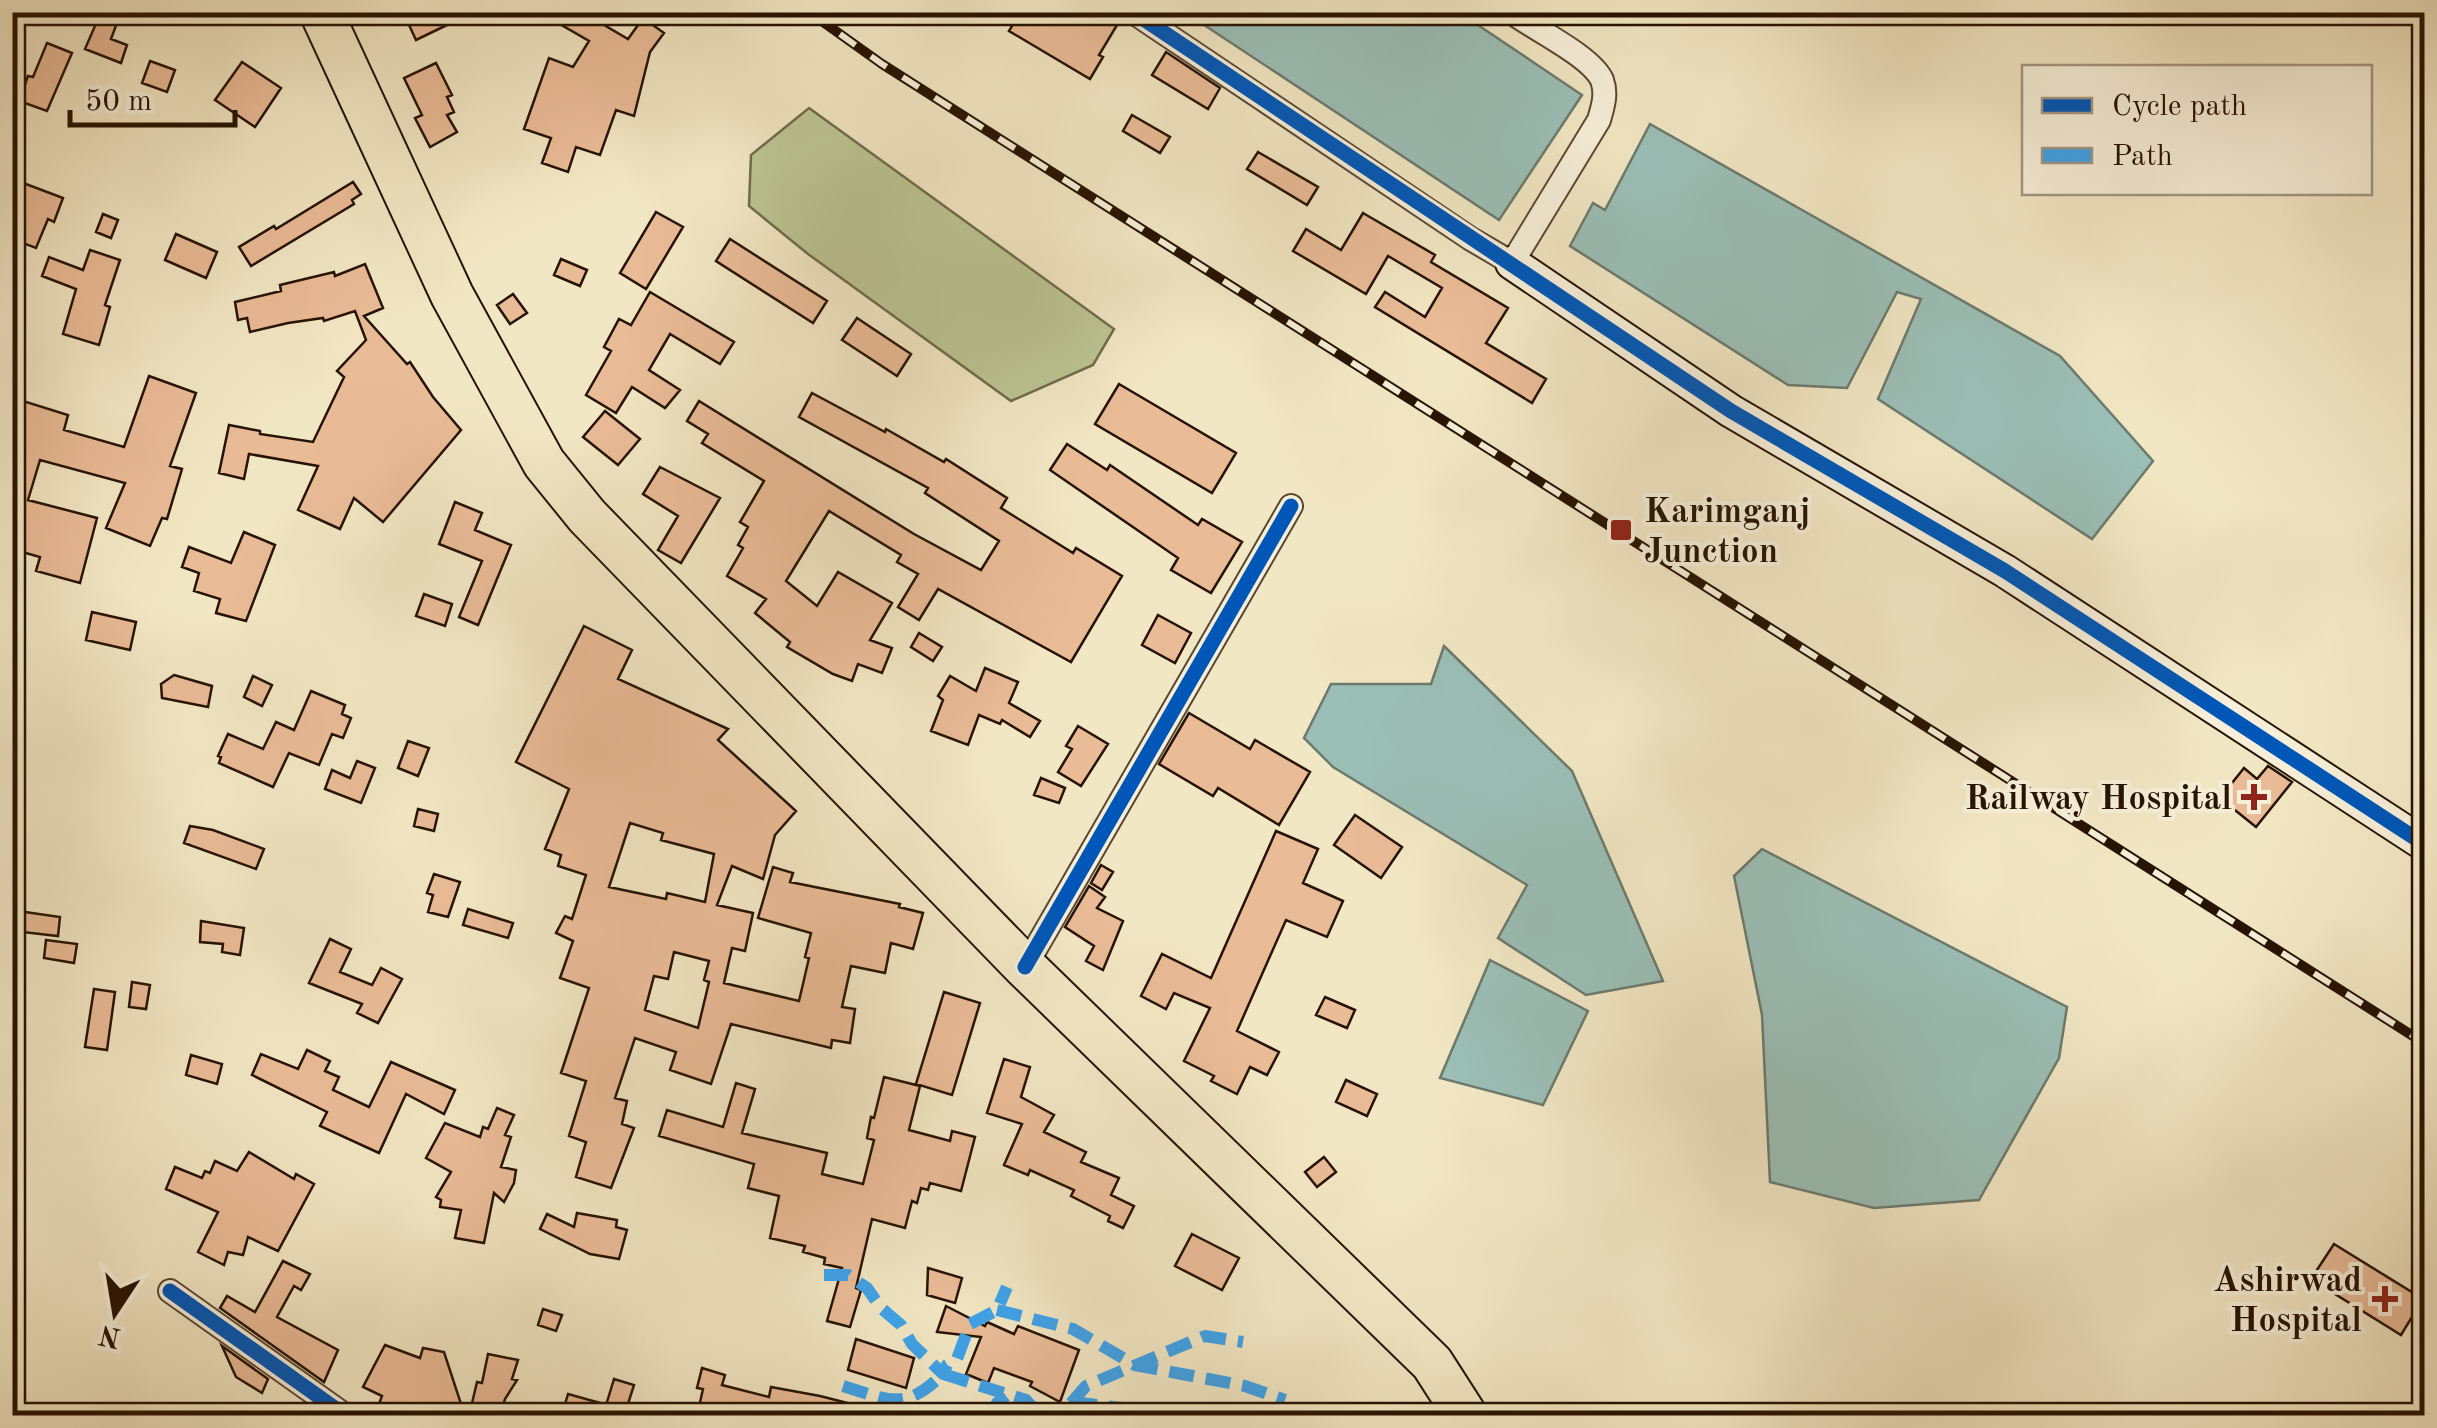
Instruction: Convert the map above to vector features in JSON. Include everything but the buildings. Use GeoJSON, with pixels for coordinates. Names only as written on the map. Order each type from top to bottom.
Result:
{"type":"FeatureCollection","features":[{"type":"Feature","properties":{"kind":"highway"},"geometry":{"type":"LineString","coordinates":[[321,12],[452,295],[544,463],[587,516],[1025,967],[1432,1364],[1466,1416]]}},
{"type":"Feature","properties":{"kind":"street"},"geometry":{"type":"LineString","coordinates":[[1133,12],[1731,411],[2004,572],[2424,844]]}},
{"type":"Feature","properties":{"kind":"street"},"geometry":{"type":"LineString","coordinates":[[1510,12],[1593,66],[1603,82],[1605,101],[1599,120],[1512,263]]}},
{"type":"Feature","properties":{"kind":"street"},"geometry":{"type":"LineString","coordinates":[[1025,967],[1291,506]]}},
{"type":"Feature","properties":{"kind":"street"},"geometry":{"type":"LineString","coordinates":[[170,1291],[346,1416]]}},
{"type":"Feature","properties":{"kind":"green space"},"geometry":{"type":"Polygon","coordinates":[[[809,108],[1114,329],[1093,365],[1011,401],[808,254],[749,206],[751,155],[809,108]]]}},
{"type":"Feature","properties":{"kind":"water"},"geometry":{"type":"Polygon","coordinates":[[[1186,13],[1460,13],[1582,95],[1499,220],[1186,13]]]}},
{"type":"Feature","properties":{"kind":"water"},"geometry":{"type":"Polygon","coordinates":[[[1650,124],[2060,356],[2153,461],[2092,539],[1878,399],[1921,299],[1897,292],[1847,388],[1788,385],[1570,246],[1593,203],[1605,210],[1650,124]]]}},
{"type":"Feature","properties":{"kind":"water"},"geometry":{"type":"Polygon","coordinates":[[[1444,646],[1572,771],[1663,981],[1586,995],[1498,938],[1527,885],[1333,767],[1304,738],[1331,684],[1431,684],[1444,646]]]}},
{"type":"Feature","properties":{"kind":"water"},"geometry":{"type":"Polygon","coordinates":[[[1762,849],[2067,1007],[2059,1058],[1979,1200],[1874,1208],[1770,1182],[1762,1015],[1734,876],[1762,849]]]}},
{"type":"Feature","properties":{"kind":"water"},"geometry":{"type":"Polygon","coordinates":[[[1490,960],[1588,1011],[1543,1105],[1440,1078],[1490,960]]]}},
{"type":"Feature","properties":{"kind":"railway"},"geometry":{"type":"LineString","coordinates":[[809,12],[882,64],[2424,1043]]}},
{"type":"Feature","properties":{"kind":"marked path"},"geometry":{"type":"LineString","coordinates":[[824,1275],[848,1275],[867,1288],[881,1308],[901,1325],[912,1344],[943,1374],[947,1365],[957,1359],[970,1324],[997,1310],[1007,1287]]}},
{"type":"Feature","properties":{"kind":"marked path"},"geometry":{"type":"LineString","coordinates":[[997,1310],[1073,1329],[1135,1365],[1245,1386],[1285,1400]]}},
{"type":"Feature","properties":{"kind":"marked path"},"geometry":{"type":"LineString","coordinates":[[1038,1416],[1064,1411],[1086,1386],[1205,1336],[1243,1342]]}},
{"type":"Feature","properties":{"kind":"marked path"},"geometry":{"type":"LineString","coordinates":[[843,1386],[897,1400],[918,1394],[943,1374],[1026,1400],[1039,1415]]}},
{"type":"Feature","properties":{"kind":"marked path"},"geometry":{"type":"LineString","coordinates":[[993,1416],[997,1403],[1010,1393]]}},
{"type":"Feature","properties":{"kind":"marked path"},"geometry":{"type":"LineString","coordinates":[[1072,1402],[1131,1409],[1146,1416]]}},
{"type":"Feature","properties":{"kind":"cycle path"},"geometry":{"type":"LineString","coordinates":[[1133,12],[1731,411],[2005,571],[2424,844]]}},
{"type":"Feature","properties":{"kind":"cycle path"},"geometry":{"type":"LineString","coordinates":[[1025,967],[1291,506]]}},
{"type":"Feature","properties":{"kind":"cycle path"},"geometry":{"type":"LineString","coordinates":[[170,1291],[346,1416]]}},
{"type":"Feature","properties":{"kind":"place","name":"Karimganj Junction"},"geometry":{"type":"Point","coordinates":[1621,530]}},
{"type":"Feature","properties":{"kind":"place","name":"Railway Hospital"},"geometry":{"type":"Point","coordinates":[2254,797]}},
{"type":"Feature","properties":{"kind":"place","name":"Ashirwad Hospital"},"geometry":{"type":"Point","coordinates":[2385,1299]}}]}
